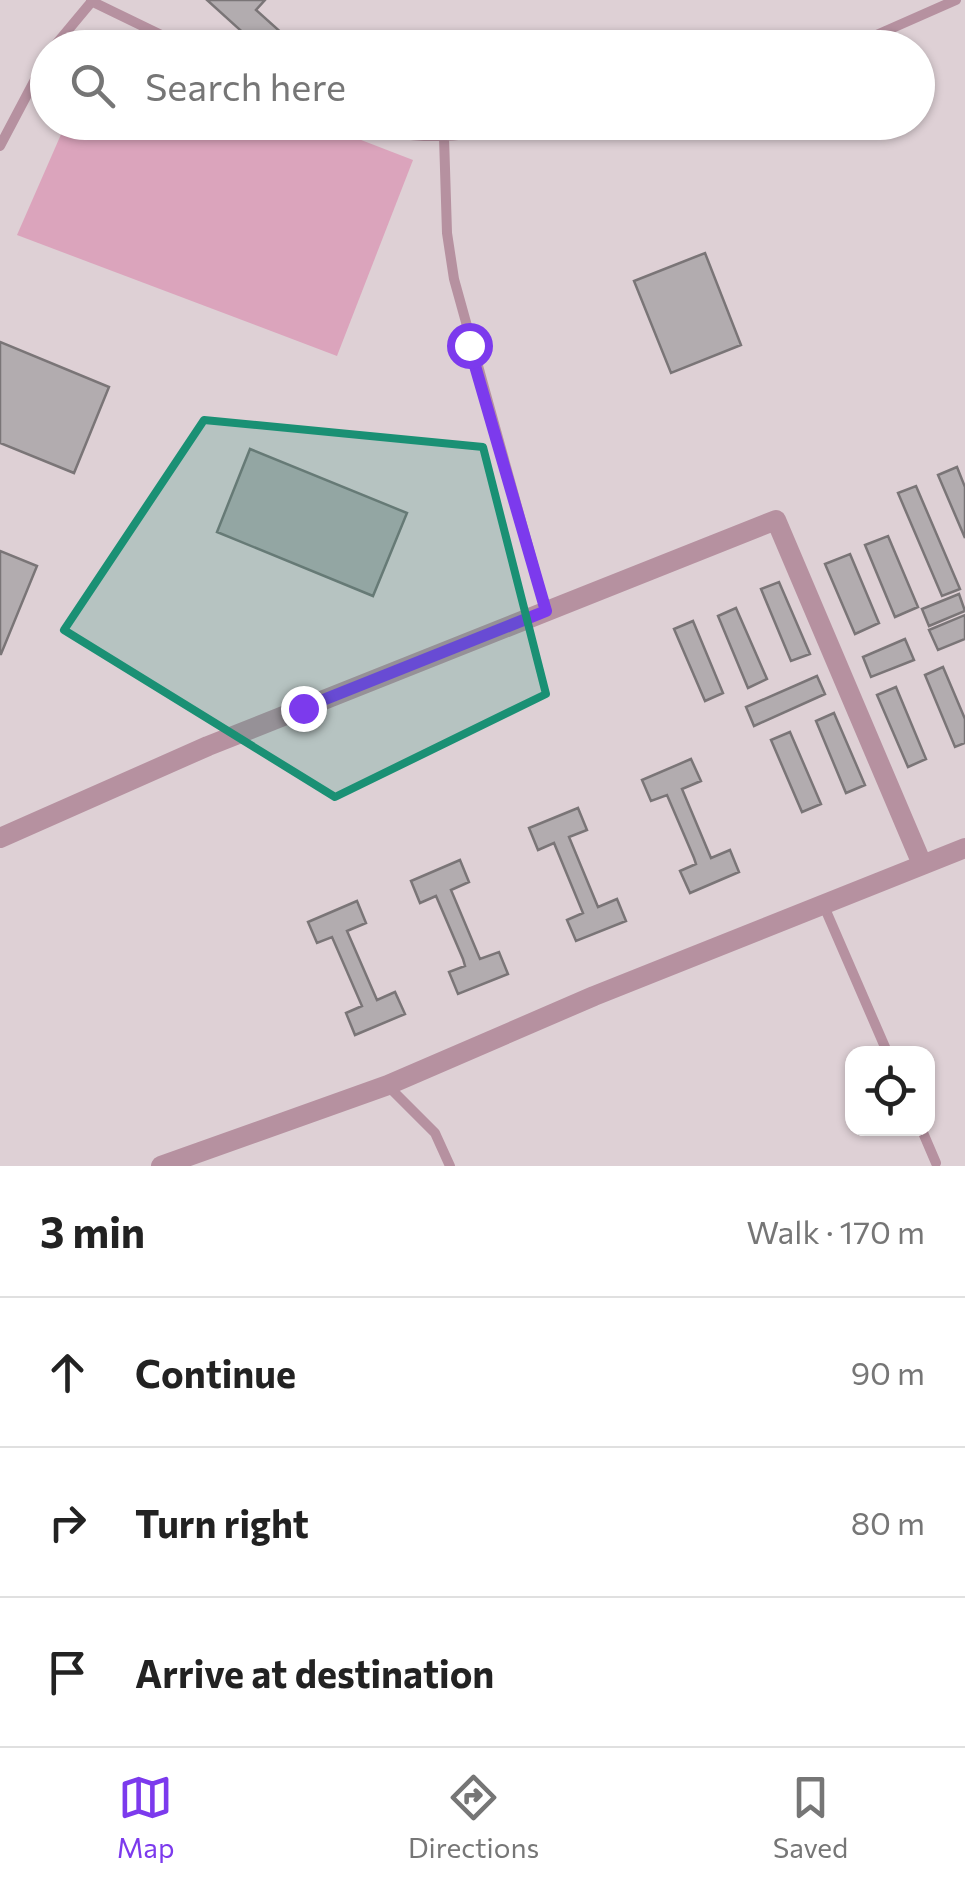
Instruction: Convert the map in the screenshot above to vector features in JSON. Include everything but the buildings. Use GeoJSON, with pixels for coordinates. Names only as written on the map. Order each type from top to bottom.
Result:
{"type":"FeatureCollection","features":[{"type":"Feature","properties":{"kind":"street"},"geometry":{"type":"LineString","coordinates":[[0,838],[208,746],[776,520],[922,864]]}},
{"type":"Feature","properties":{"kind":"street"},"geometry":{"type":"LineString","coordinates":[[161,1166],[388,1085],[965,848]]}},
{"type":"Feature","properties":{"kind":"lane"},"geometry":{"type":"LineString","coordinates":[[68,30],[92,0],[152,30]]}},
{"type":"Feature","properties":{"kind":"lane"},"geometry":{"type":"LineString","coordinates":[[888,30],[956,0]]}},
{"type":"Feature","properties":{"kind":"lane"},"geometry":{"type":"LineString","coordinates":[[0,146],[30,89]]}},
{"type":"Feature","properties":{"kind":"lane"},"geometry":{"type":"LineString","coordinates":[[444,140],[447,232],[454,279],[546,611]]}},
{"type":"Feature","properties":{"kind":"lane"},"geometry":{"type":"LineString","coordinates":[[823,904],[885,1046]]}},
{"type":"Feature","properties":{"kind":"lane"},"geometry":{"type":"LineString","coordinates":[[388,1085],[435,1132],[450,1166]]}},
{"type":"Feature","properties":{"kind":"lane"},"geometry":{"type":"LineString","coordinates":[[924,1136],[936,1163]]}},
{"type":"Feature","properties":{"kind":"highlighted area"},"geometry":{"type":"Polygon","coordinates":[[[204,420],[483,447],[546,694],[335,797],[64,630],[204,420]]]}},
{"type":"Feature","properties":{"kind":"shaded area"},"geometry":{"type":"Polygon","coordinates":[[[0,0],[965,0],[965,1166],[0,1166],[0,0]]]}},
{"type":"Feature","properties":{"kind":"shaded area"},"geometry":{"type":"Polygon","coordinates":[[[59,140],[361,140],[413,160],[337,356],[17,235],[59,140]]]}},
{"type":"Feature","properties":{"kind":"route"},"geometry":{"type":"LineString","coordinates":[[303,708],[546,611],[469,345]]}}]}
